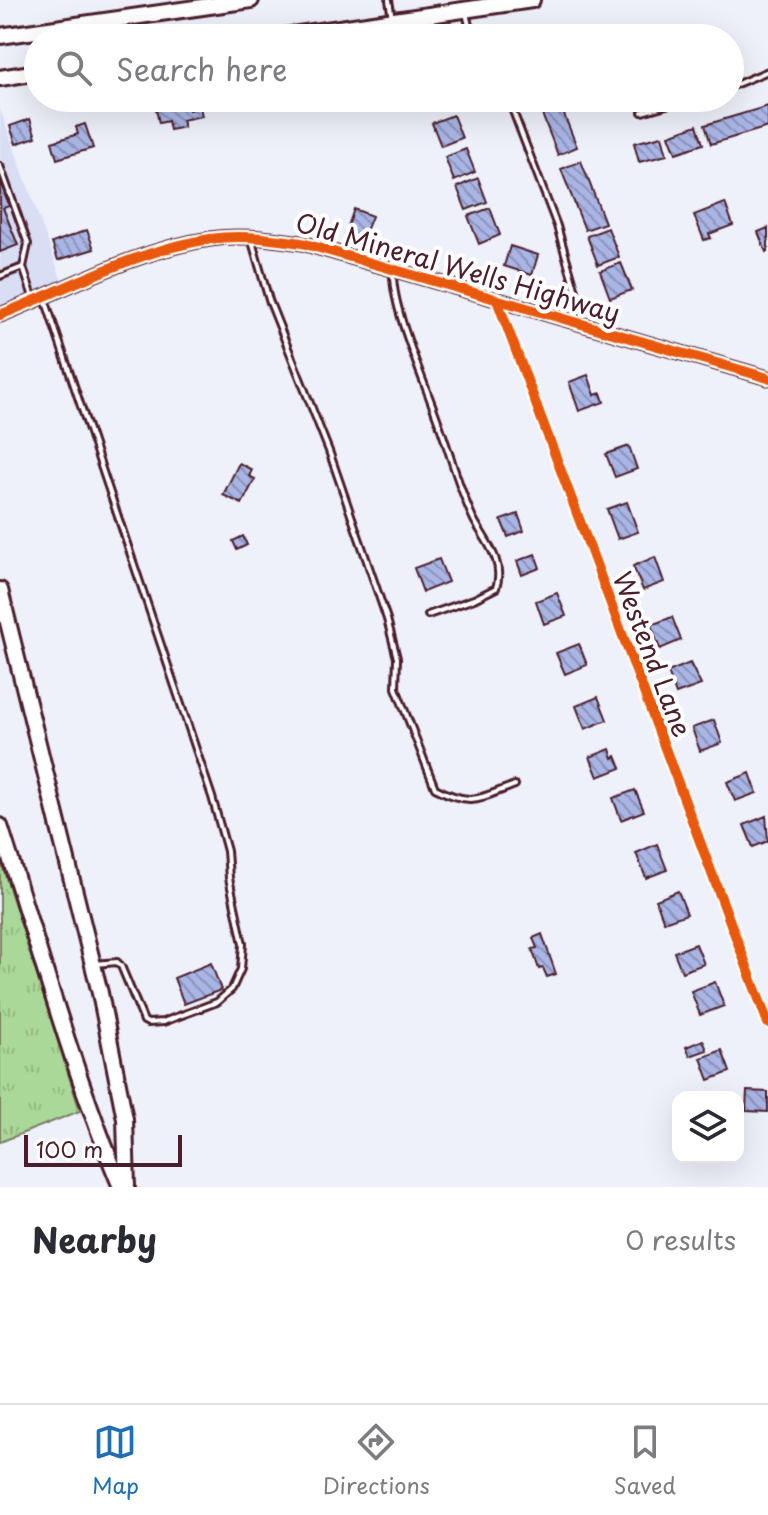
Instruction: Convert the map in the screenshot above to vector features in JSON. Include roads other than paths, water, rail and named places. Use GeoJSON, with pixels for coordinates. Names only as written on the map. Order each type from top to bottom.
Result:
{"type":"FeatureCollection","features":[{"type":"Feature","properties":{"kind":"main road"},"geometry":{"type":"LineString","coordinates":[[84,24],[251,0]]}},
{"type":"Feature","properties":{"kind":"main road"},"geometry":{"type":"LineString","coordinates":[[365,24],[532,0]]}},
{"type":"Feature","properties":{"kind":"main road"},"geometry":{"type":"LineString","coordinates":[[0,36],[24,33]]}},
{"type":"Feature","properties":{"kind":"main road"},"geometry":{"type":"LineString","coordinates":[[0,78],[24,74]]}},
{"type":"Feature","properties":{"kind":"main road"},"geometry":{"type":"LineString","coordinates":[[0,590],[93,964],[125,1119],[124,1187]]}},
{"type":"Feature","properties":{"kind":"main road"},"geometry":{"type":"LineString","coordinates":[[0,826],[97,1130],[124,1187]]}},
{"type":"Feature","properties":{"kind":"street","name":"Old Mineral Wells Highway"},"geometry":{"type":"LineString","coordinates":[[0,315],[171,247],[211,238],[251,236],[302,243],[768,378]]}},
{"type":"Feature","properties":{"kind":"street","name":"Westend Lane"},"geometry":{"type":"LineString","coordinates":[[497,300],[768,1023]]}},
{"type":"Feature","properties":{"kind":"lane"},"geometry":{"type":"LineString","coordinates":[[389,0],[392,20]]}},
{"type":"Feature","properties":{"kind":"lane"},"geometry":{"type":"LineString","coordinates":[[465,10],[468,24]]}},
{"type":"Feature","properties":{"kind":"lane"},"geometry":{"type":"LineString","coordinates":[[744,81],[768,71]]}},
{"type":"Feature","properties":{"kind":"lane"},"geometry":{"type":"LineString","coordinates":[[513,112],[557,226],[577,295],[575,322]]}},
{"type":"Feature","properties":{"kind":"lane"},"geometry":{"type":"LineString","coordinates":[[1,170],[28,244],[23,267],[39,299],[212,797],[227,851],[229,878],[243,944],[241,969],[232,989],[217,1002],[163,1022],[148,1023],[140,1015],[117,962],[93,964]]}},
{"type":"Feature","properties":{"kind":"lane"},"geometry":{"type":"LineString","coordinates":[[251,236],[269,300],[329,451],[382,605],[397,658],[396,688],[435,788],[457,800],[475,799],[515,785]]}},
{"type":"Feature","properties":{"kind":"lane"},"geometry":{"type":"LineString","coordinates":[[0,276],[23,267]]}},
{"type":"Feature","properties":{"kind":"lane"},"geometry":{"type":"LineString","coordinates":[[393,270],[399,308],[474,520],[492,548],[500,576],[496,588],[428,615]]}}]}
